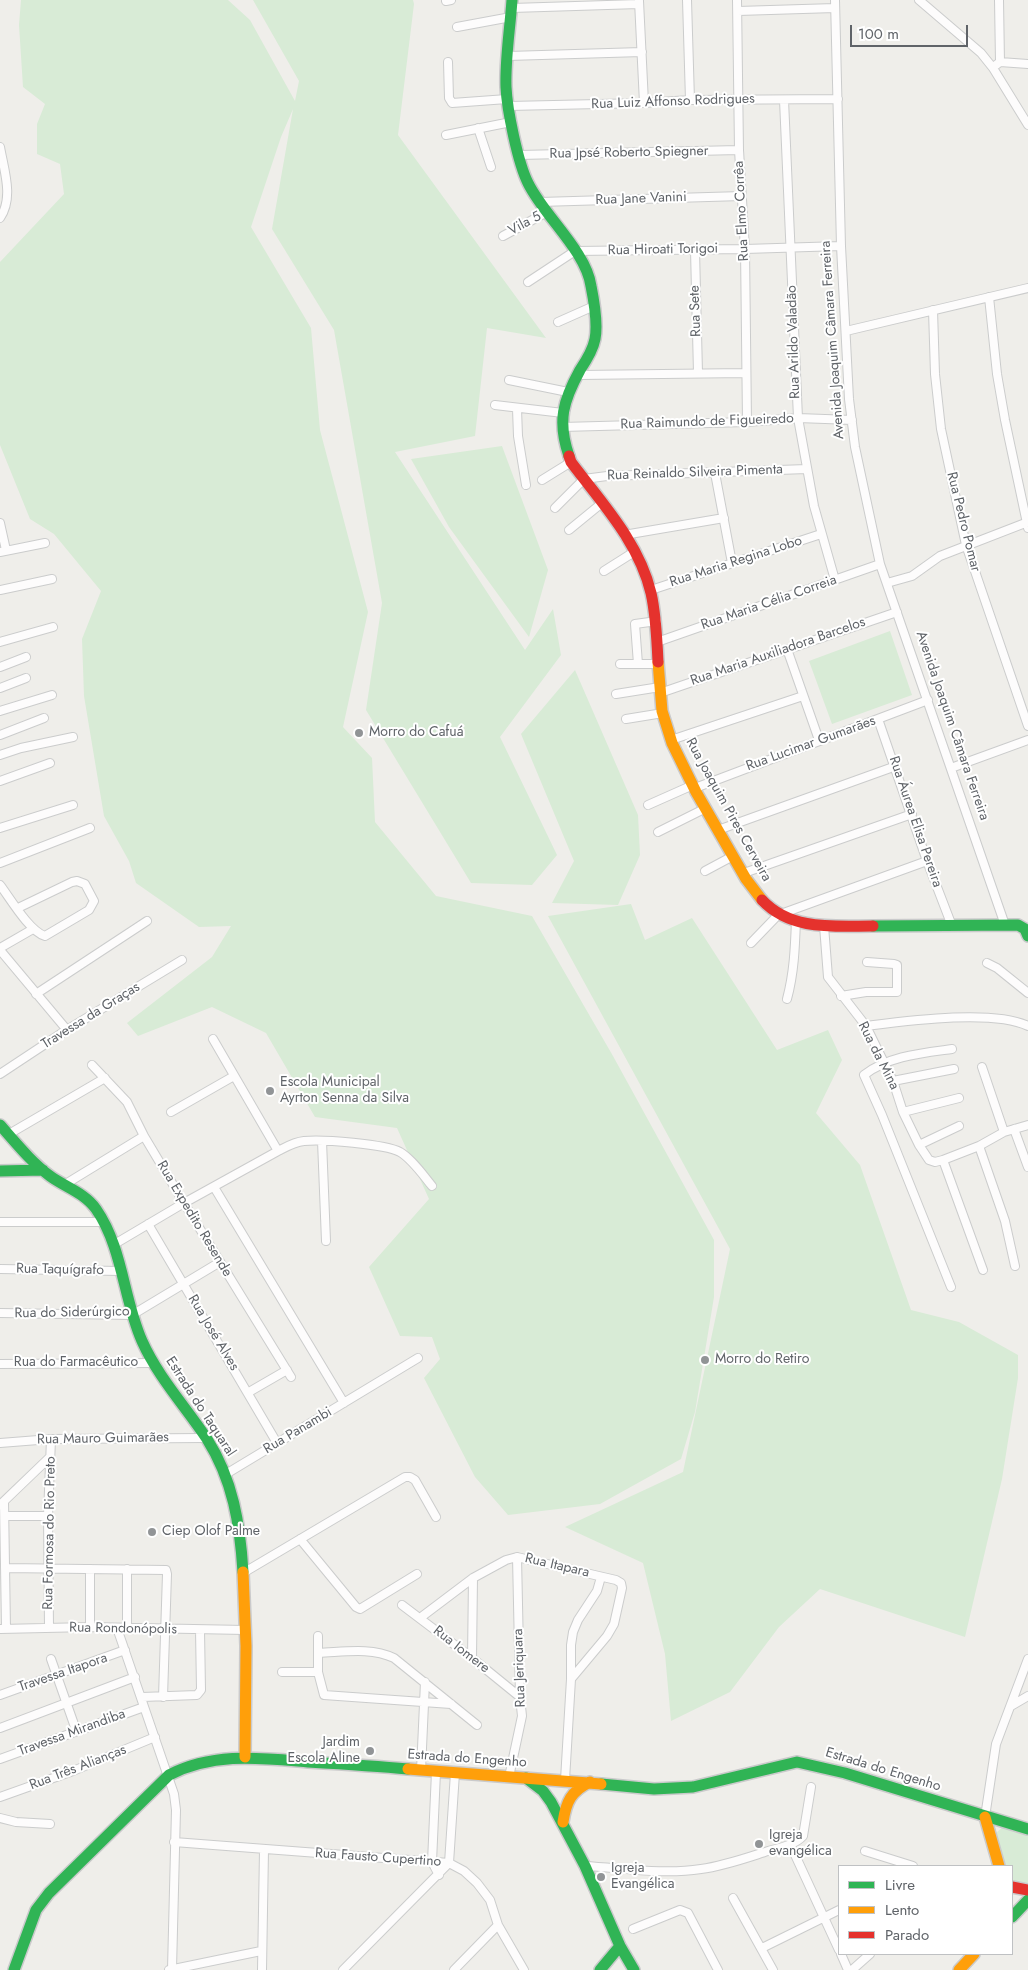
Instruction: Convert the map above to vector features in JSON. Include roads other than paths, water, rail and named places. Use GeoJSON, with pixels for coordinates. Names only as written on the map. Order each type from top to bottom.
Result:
{"type":"FeatureCollection","features":[{"type":"Feature","properties":{"kind":"street"},"geometry":{"type":"LineString","coordinates":[[687,0],[690,100]]}},
{"type":"Feature","properties":{"kind":"street","name":"Rua Elmo Corrêa"},"geometry":{"type":"LineString","coordinates":[[737,0],[739,150],[745,249],[747,422]]}},
{"type":"Feature","properties":{"kind":"street"},"geometry":{"type":"LineString","coordinates":[[787,0],[787,10]]}},
{"type":"Feature","properties":{"kind":"street"},"geometry":{"type":"LineString","coordinates":[[918,0],[996,65],[1028,125]]}},
{"type":"Feature","properties":{"kind":"street"},"geometry":{"type":"LineString","coordinates":[[996,65],[999,0]]}},
{"type":"Feature","properties":{"kind":"street"},"geometry":{"type":"LineString","coordinates":[[457,27],[511,8],[639,2],[644,103]]}},
{"type":"Feature","properties":{"kind":"street"},"geometry":{"type":"LineString","coordinates":[[738,11],[787,10],[835,4]]}},
{"type":"Feature","properties":{"kind":"street","name":"Avenida Joaquim Câmara Ferreira"},"geometry":{"type":"LineString","coordinates":[[835,4],[841,246],[849,399],[855,447],[880,564],[1005,925]]}},
{"type":"Feature","properties":{"kind":"street","name":"Rua Joaquim Pires Cerveira"},"geometry":{"type":"LineString","coordinates":[[511,8],[506,88],[518,155],[525,176],[540,202],[588,272],[594,306],[595,339],[579,375],[568,392],[563,413],[562,427],[566,449],[571,462],[624,535],[642,565],[651,590],[657,621],[658,664],[663,713],[671,740],[694,787],[733,856],[761,900],[778,915],[824,926],[1005,925]]}},
{"type":"Feature","properties":{"kind":"street"},"geometry":{"type":"LineString","coordinates":[[508,56],[642,52]]}},
{"type":"Feature","properties":{"kind":"street","name":"Rua Luiz Affonso Rodrigues"},"geometry":{"type":"LineString","coordinates":[[448,62],[449,98],[452,103],[644,103],[690,100],[838,99]]}},
{"type":"Feature","properties":{"kind":"street"},"geometry":{"type":"LineString","coordinates":[[996,65],[1028,64]]}},
{"type":"Feature","properties":{"kind":"street","name":"Rua Arildo Valadão"},"geometry":{"type":"LineString","coordinates":[[784,100],[791,246],[792,322],[798,418],[806,469],[821,534],[836,580]]}},
{"type":"Feature","properties":{"kind":"street"},"geometry":{"type":"LineString","coordinates":[[446,135],[511,122]]}},
{"type":"Feature","properties":{"kind":"street"},"geometry":{"type":"LineString","coordinates":[[478,128],[492,167]]}},
{"type":"Feature","properties":{"kind":"street"},"geometry":{"type":"LineString","coordinates":[[0,147],[8,193],[7,203],[0,218]]}},
{"type":"Feature","properties":{"kind":"street","name":"Rua Jpsé Roberto Spiegner"},"geometry":{"type":"LineString","coordinates":[[518,155],[739,150]]}},
{"type":"Feature","properties":{"kind":"street","name":"Rua Jane Vanini"},"geometry":{"type":"LineString","coordinates":[[540,202],[742,196]]}},
{"type":"Feature","properties":{"kind":"street","name":"Vila 5"},"geometry":{"type":"LineString","coordinates":[[503,236],[547,212]]}},
{"type":"Feature","properties":{"kind":"street","name":"Rua Hiroati Torigoi"},"geometry":{"type":"LineString","coordinates":[[575,251],[841,246]]}},
{"type":"Feature","properties":{"kind":"street","name":"Rua Sete"},"geometry":{"type":"LineString","coordinates":[[695,250],[698,373]]}},
{"type":"Feature","properties":{"kind":"street"},"geometry":{"type":"LineString","coordinates":[[528,282],[575,251]]}},
{"type":"Feature","properties":{"kind":"street"},"geometry":{"type":"LineString","coordinates":[[846,331],[1028,288]]}},
{"type":"Feature","properties":{"kind":"street"},"geometry":{"type":"LineString","coordinates":[[886,583],[912,576],[940,556],[966,545],[1027,524],[997,374],[989,297]]}},
{"type":"Feature","properties":{"kind":"street"},"geometry":{"type":"LineString","coordinates":[[558,322],[594,306]]}},
{"type":"Feature","properties":{"kind":"street","name":"Rua Pedro Pomar"},"geometry":{"type":"LineString","coordinates":[[933,310],[935,374],[941,429],[966,545],[1028,726]]}},
{"type":"Feature","properties":{"kind":"street"},"geometry":{"type":"LineString","coordinates":[[579,375],[746,373]]}},
{"type":"Feature","properties":{"kind":"street"},"geometry":{"type":"LineString","coordinates":[[508,380],[568,392]]}},
{"type":"Feature","properties":{"kind":"street"},"geometry":{"type":"LineString","coordinates":[[495,406],[563,413]]}},
{"type":"Feature","properties":{"kind":"street"},"geometry":{"type":"LineString","coordinates":[[517,409],[518,436],[526,485]]}},
{"type":"Feature","properties":{"kind":"street","name":"Rua Raimundo de Figueiredo"},"geometry":{"type":"LineString","coordinates":[[562,427],[747,422],[798,418],[852,420]]}},
{"type":"Feature","properties":{"kind":"street"},"geometry":{"type":"LineString","coordinates":[[542,480],[571,462]]}},
{"type":"Feature","properties":{"kind":"street","name":"Rua Reinaldo Silveira Pimenta"},"geometry":{"type":"LineString","coordinates":[[584,479],[624,475],[806,469]]}},
{"type":"Feature","properties":{"kind":"street"},"geometry":{"type":"LineString","coordinates":[[715,472],[732,563]]}},
{"type":"Feature","properties":{"kind":"street"},"geometry":{"type":"LineString","coordinates":[[555,508],[584,479]]}},
{"type":"Feature","properties":{"kind":"street"},"geometry":{"type":"LineString","coordinates":[[568,530],[602,504]]}},
{"type":"Feature","properties":{"kind":"street"},"geometry":{"type":"LineString","coordinates":[[624,535],[724,518]]}},
{"type":"Feature","properties":{"kind":"street"},"geometry":{"type":"LineString","coordinates":[[0,523],[3,551],[45,543]]}},
{"type":"Feature","properties":{"kind":"street","name":"Rua Maria Regina Lobo"},"geometry":{"type":"LineString","coordinates":[[651,590],[821,534]]}},
{"type":"Feature","properties":{"kind":"street"},"geometry":{"type":"LineString","coordinates":[[604,571],[634,552]]}},
{"type":"Feature","properties":{"kind":"street","name":"Rua Maria Célia Correia"},"geometry":{"type":"LineString","coordinates":[[657,642],[880,564]]}},
{"type":"Feature","properties":{"kind":"street"},"geometry":{"type":"LineString","coordinates":[[0,590],[52,579]]}},
{"type":"Feature","properties":{"kind":"street","name":"Rua Maria Auxiliadora Barcelos"},"geometry":{"type":"LineString","coordinates":[[616,694],[660,690],[897,612]]}},
{"type":"Feature","properties":{"kind":"street"},"geometry":{"type":"LineString","coordinates":[[638,664],[635,624],[657,621]]}},
{"type":"Feature","properties":{"kind":"street"},"geometry":{"type":"LineString","coordinates":[[0,642],[53,627]]}},
{"type":"Feature","properties":{"kind":"street"},"geometry":{"type":"LineString","coordinates":[[787,649],[819,740]]}},
{"type":"Feature","properties":{"kind":"street"},"geometry":{"type":"LineString","coordinates":[[0,667],[26,657]]}},
{"type":"Feature","properties":{"kind":"street"},"geometry":{"type":"LineString","coordinates":[[620,664],[658,664]]}},
{"type":"Feature","properties":{"kind":"street"},"geometry":{"type":"LineString","coordinates":[[0,688],[26,678]]}},
{"type":"Feature","properties":{"kind":"street"},"geometry":{"type":"LineString","coordinates":[[0,712],[52,695]]}},
{"type":"Feature","properties":{"kind":"street"},"geometry":{"type":"LineString","coordinates":[[671,740],[803,696]]}},
{"type":"Feature","properties":{"kind":"street","name":"Rua Lucimar Gumarães"},"geometry":{"type":"LineString","coordinates":[[648,805],[928,700]]}},
{"type":"Feature","properties":{"kind":"street"},"geometry":{"type":"LineString","coordinates":[[626,719],[663,713]]}},
{"type":"Feature","properties":{"kind":"street"},"geometry":{"type":"LineString","coordinates":[[0,735],[44,718]]}},
{"type":"Feature","properties":{"kind":"street","name":"Rua Áurea Elisa Pereira"},"geometry":{"type":"LineString","coordinates":[[878,719],[896,766],[927,861],[952,926]]}},
{"type":"Feature","properties":{"kind":"street"},"geometry":{"type":"LineString","coordinates":[[0,755],[21,748],[73,737]]}},
{"type":"Feature","properties":{"kind":"street"},"geometry":{"type":"LineString","coordinates":[[951,768],[1028,740]]}},
{"type":"Feature","properties":{"kind":"street"},"geometry":{"type":"LineString","coordinates":[[0,781],[50,764]]}},
{"type":"Feature","properties":{"kind":"street"},"geometry":{"type":"LineString","coordinates":[[718,830],[896,766]]}},
{"type":"Feature","properties":{"kind":"street"},"geometry":{"type":"LineString","coordinates":[[0,828],[73,805]]}},
{"type":"Feature","properties":{"kind":"street"},"geometry":{"type":"LineString","coordinates":[[658,832],[706,808]]}},
{"type":"Feature","properties":{"kind":"street"},"geometry":{"type":"LineString","coordinates":[[744,873],[912,814]]}},
{"type":"Feature","properties":{"kind":"street"},"geometry":{"type":"LineString","coordinates":[[0,863],[90,828]]}},
{"type":"Feature","properties":{"kind":"street"},"geometry":{"type":"LineString","coordinates":[[705,871],[733,856]]}},
{"type":"Feature","properties":{"kind":"street"},"geometry":{"type":"LineString","coordinates":[[751,943],[778,915],[927,861]]}},
{"type":"Feature","properties":{"kind":"street"},"geometry":{"type":"LineString","coordinates":[[0,885],[34,929],[44,936],[53,933],[89,910],[94,904],[93,898],[85,884],[77,881],[18,908]]}},
{"type":"Feature","properties":{"kind":"street"},"geometry":{"type":"LineString","coordinates":[[787,999],[795,959],[796,920]]}},
{"type":"Feature","properties":{"kind":"street"},"geometry":{"type":"LineString","coordinates":[[36,994],[147,921]]}},
{"type":"Feature","properties":{"kind":"street"},"geometry":{"type":"LineString","coordinates":[[1005,925],[1022,926],[1028,936]]}},
{"type":"Feature","properties":{"kind":"street","name":"Rua da Mina"},"geometry":{"type":"LineString","coordinates":[[824,926],[826,972],[828,977],[866,1026],[885,1063],[919,1145],[929,1160],[935,1162],[943,1160]]}},
{"type":"Feature","properties":{"kind":"street"},"geometry":{"type":"LineString","coordinates":[[34,929],[0,949],[67,1030]]}},
{"type":"Feature","properties":{"kind":"street","name":"Travessa da Graças"},"geometry":{"type":"LineString","coordinates":[[0,1074],[67,1030],[182,960]]}},
{"type":"Feature","properties":{"kind":"street"},"geometry":{"type":"LineString","coordinates":[[841,996],[866,992],[897,992],[897,966],[894,964],[867,962]]}},
{"type":"Feature","properties":{"kind":"street"},"geometry":{"type":"LineString","coordinates":[[986,963],[996,968],[1028,993]]}},
{"type":"Feature","properties":{"kind":"street"},"geometry":{"type":"LineString","coordinates":[[866,1026],[972,1017],[1009,1020],[1028,1026]]}},
{"type":"Feature","properties":{"kind":"street"},"geometry":{"type":"LineString","coordinates":[[213,1039],[278,1151]]}},
{"type":"Feature","properties":{"kind":"street"},"geometry":{"type":"LineString","coordinates":[[951,1288],[882,1115],[864,1077],[865,1073],[885,1063],[919,1054],[952,1049]]}},
{"type":"Feature","properties":{"kind":"street","name":"Rua Expedito Resende"},"geometry":{"type":"LineString","coordinates":[[92,1065],[127,1102],[144,1136],[291,1377]]}},
{"type":"Feature","properties":{"kind":"street"},"geometry":{"type":"LineString","coordinates":[[982,1067],[1004,1132]]}},
{"type":"Feature","properties":{"kind":"street"},"geometry":{"type":"LineString","coordinates":[[893,1081],[954,1069]]}},
{"type":"Feature","properties":{"kind":"street"},"geometry":{"type":"LineString","coordinates":[[171,1112],[234,1076]]}},
{"type":"Feature","properties":{"kind":"street"},"geometry":{"type":"LineString","coordinates":[[9,1134],[105,1078]]}},
{"type":"Feature","properties":{"kind":"street"},"geometry":{"type":"LineString","coordinates":[[904,1112],[959,1098]]}},
{"type":"Feature","properties":{"kind":"street","name":"Estrada do Taquaral"},"geometry":{"type":"LineString","coordinates":[[0,1125],[43,1170],[82,1196],[95,1208],[113,1245],[132,1315],[152,1363],[205,1438],[226,1474],[234,1498],[243,1573],[246,1630],[245,1757]]}},
{"type":"Feature","properties":{"kind":"street"},"geometry":{"type":"LineString","coordinates":[[983,1270],[943,1160],[979,1146],[1004,1132],[1028,1125]]}},
{"type":"Feature","properties":{"kind":"street"},"geometry":{"type":"LineString","coordinates":[[919,1145],[959,1126]]}},
{"type":"Feature","properties":{"kind":"street"},"geometry":{"type":"LineString","coordinates":[[1014,1129],[1028,1167]]}},
{"type":"Feature","properties":{"kind":"street"},"geometry":{"type":"LineString","coordinates":[[64,1185],[144,1136]]}},
{"type":"Feature","properties":{"kind":"street"},"geometry":{"type":"LineString","coordinates":[[113,1245],[214,1186],[291,1144],[303,1141],[392,1148],[403,1154],[432,1186]]}},
{"type":"Feature","properties":{"kind":"street"},"geometry":{"type":"LineString","coordinates":[[322,1141],[326,1241]]}},
{"type":"Feature","properties":{"kind":"street"},"geometry":{"type":"LineString","coordinates":[[979,1146],[1005,1221],[1015,1266]]}},
{"type":"Feature","properties":{"kind":"street"},"geometry":{"type":"LineString","coordinates":[[0,1171],[43,1170]]}},
{"type":"Feature","properties":{"kind":"street"},"geometry":{"type":"LineString","coordinates":[[214,1186],[344,1403]]}},
{"type":"Feature","properties":{"kind":"street"},"geometry":{"type":"LineString","coordinates":[[0,1222],[102,1222]]}},
{"type":"Feature","properties":{"kind":"street","name":"Rua José Alves"},"geometry":{"type":"LineString","coordinates":[[148,1224],[249,1392],[277,1443]]}},
{"type":"Feature","properties":{"kind":"street","name":"Rua do Siderúrgico"},"geometry":{"type":"LineString","coordinates":[[0,1314],[132,1315],[220,1262]]}},
{"type":"Feature","properties":{"kind":"street","name":"Rua Taquígrafo"},"geometry":{"type":"LineString","coordinates":[[0,1269],[120,1271]]}},
{"type":"Feature","properties":{"kind":"street","name":"Rua Panambi"},"geometry":{"type":"LineString","coordinates":[[226,1474],[418,1358]]}},
{"type":"Feature","properties":{"kind":"street","name":"Rua do Farmacêutico"},"geometry":{"type":"LineString","coordinates":[[0,1364],[152,1363]]}},
{"type":"Feature","properties":{"kind":"street"},"geometry":{"type":"LineString","coordinates":[[249,1392],[287,1370]]}},
{"type":"Feature","properties":{"kind":"street","name":"Rua Mauro Guimarães"},"geometry":{"type":"LineString","coordinates":[[0,1443],[51,1439],[205,1438]]}},
{"type":"Feature","properties":{"kind":"street","name":"Rua Formosa do Rio Preto"},"geometry":{"type":"LineString","coordinates":[[49,1628],[48,1516],[51,1439]]}},
{"type":"Feature","properties":{"kind":"street"},"geometry":{"type":"LineString","coordinates":[[3,1629],[5,1516],[2,1503],[50,1457]]}},
{"type":"Feature","properties":{"kind":"street"},"geometry":{"type":"LineString","coordinates":[[243,1573],[405,1477],[415,1480],[436,1517]]}},
{"type":"Feature","properties":{"kind":"street"},"geometry":{"type":"LineString","coordinates":[[5,1516],[48,1516]]}},
{"type":"Feature","properties":{"kind":"street"},"geometry":{"type":"LineString","coordinates":[[300,1539],[356,1607],[360,1608],[417,1574]]}},
{"type":"Feature","properties":{"kind":"street","name":"Rua Itapara"},"geometry":{"type":"LineString","coordinates":[[420,1618],[473,1578],[506,1560],[517,1557],[621,1583],[622,1588],[614,1624],[607,1636],[571,1679]]}},
{"type":"Feature","properties":{"kind":"street","name":"Rua Jeriquara"},"geometry":{"type":"LineString","coordinates":[[509,1777],[521,1723],[517,1557]]}},
{"type":"Feature","properties":{"kind":"street"},"geometry":{"type":"LineString","coordinates":[[5,1568],[166,1570],[168,1574],[163,1697]]}},
{"type":"Feature","properties":{"kind":"street"},"geometry":{"type":"LineString","coordinates":[[90,1569],[90,1627]]}},
{"type":"Feature","properties":{"kind":"street"},"geometry":{"type":"LineString","coordinates":[[127,1569],[128,1628]]}},
{"type":"Feature","properties":{"kind":"street"},"geometry":{"type":"LineString","coordinates":[[563,1822],[566,1801],[573,1632],[578,1620],[597,1591],[601,1577]]}},
{"type":"Feature","properties":{"kind":"street"},"geometry":{"type":"LineString","coordinates":[[472,1658],[473,1578]]}},
{"type":"Feature","properties":{"kind":"street","name":"Rua Iomere"},"geometry":{"type":"LineString","coordinates":[[402,1605],[520,1697]]}},
{"type":"Feature","properties":{"kind":"street","name":"Rua Rondonópolis"},"geometry":{"type":"LineString","coordinates":[[3,1629],[90,1627],[246,1630]]}},
{"type":"Feature","properties":{"kind":"street"},"geometry":{"type":"LineString","coordinates":[[117,1628],[169,1775],[175,1802],[170,1970],[261,1951]]}},
{"type":"Feature","properties":{"kind":"street"},"geometry":{"type":"LineString","coordinates":[[142,1697],[197,1695],[200,1693],[202,1690],[200,1630]]}},
{"type":"Feature","properties":{"kind":"street"},"geometry":{"type":"LineString","coordinates":[[318,1636],[318,1672],[322,1693],[327,1696],[451,1704]]}},
{"type":"Feature","properties":{"kind":"street","name":"Travessa Itapora"},"geometry":{"type":"LineString","coordinates":[[0,1695],[125,1650]]}},
{"type":"Feature","properties":{"kind":"street"},"geometry":{"type":"LineString","coordinates":[[318,1653],[374,1651],[384,1653],[394,1658],[477,1725]]}},
{"type":"Feature","properties":{"kind":"street"},"geometry":{"type":"LineString","coordinates":[[52,1659],[76,1730]]}},
{"type":"Feature","properties":{"kind":"street"},"geometry":{"type":"LineString","coordinates":[[999,1865],[985,1817],[996,1744],[1028,1659]]}},
{"type":"Feature","properties":{"kind":"street"},"geometry":{"type":"LineString","coordinates":[[282,1672],[318,1672]]}},
{"type":"Feature","properties":{"kind":"street"},"geometry":{"type":"LineString","coordinates":[[0,1728],[135,1677]]}},
{"type":"Feature","properties":{"kind":"street"},"geometry":{"type":"LineString","coordinates":[[421,1770],[425,1703],[424,1682]]}},
{"type":"Feature","properties":{"kind":"street"},"geometry":{"type":"LineString","coordinates":[[1011,1706],[1028,1696]]}},
{"type":"Feature","properties":{"kind":"street","name":"Travessa Mirandiba"},"geometry":{"type":"LineString","coordinates":[[0,1759],[144,1706]]}},
{"type":"Feature","properties":{"kind":"street","name":"Rua Três Alianças"},"geometry":{"type":"LineString","coordinates":[[0,1797],[73,1771],[155,1737]]}},
{"type":"Feature","properties":{"kind":"street","name":"Estrada do Engenho"},"geometry":{"type":"LineString","coordinates":[[14,1970],[36,1910],[50,1893],[169,1775],[188,1765],[214,1759],[245,1757],[566,1780],[654,1789],[693,1787],[797,1762],[845,1773],[1026,1829]]}},
{"type":"Feature","properties":{"kind":"street"},"geometry":{"type":"LineString","coordinates":[[436,1772],[432,1862],[439,1875]]}},
{"type":"Feature","properties":{"kind":"street"},"geometry":{"type":"LineString","coordinates":[[343,1970],[449,1863],[455,1773]]}},
{"type":"Feature","properties":{"kind":"street"},"geometry":{"type":"LineString","coordinates":[[526,1778],[543,1791],[563,1822],[585,1866],[620,1946],[634,1970]]}},
{"type":"Feature","properties":{"kind":"street"},"geometry":{"type":"LineString","coordinates":[[566,1801],[573,1791],[590,1782]]}},
{"type":"Feature","properties":{"kind":"street"},"geometry":{"type":"LineString","coordinates":[[585,1866],[667,1871],[701,1870],[724,1865],[790,1844],[803,1836],[811,1787]]}},
{"type":"Feature","properties":{"kind":"street"},"geometry":{"type":"LineString","coordinates":[[0,1818],[16,1822],[50,1824]]}},
{"type":"Feature","properties":{"kind":"street"},"geometry":{"type":"LineString","coordinates":[[991,1839],[997,1826],[1008,1824]]}},
{"type":"Feature","properties":{"kind":"street","name":"Rua Fausto Cupertino"},"geometry":{"type":"LineString","coordinates":[[174,1842],[449,1863],[464,1871],[477,1883],[490,1900],[498,1925],[524,1970]]}},
{"type":"Feature","properties":{"kind":"street"},"geometry":{"type":"LineString","coordinates":[[790,1844],[838,1948]]}},
{"type":"Feature","properties":{"kind":"street"},"geometry":{"type":"LineString","coordinates":[[262,1970],[264,1850]]}},
{"type":"Feature","properties":{"kind":"street"},"geometry":{"type":"LineString","coordinates":[[864,1852],[910,1865]]}},
{"type":"Feature","properties":{"kind":"street"},"geometry":{"type":"LineString","coordinates":[[1013,1888],[1028,1890]]}},
{"type":"Feature","properties":{"kind":"street"},"geometry":{"type":"LineString","coordinates":[[733,1898],[773,1970]]}},
{"type":"Feature","properties":{"kind":"street"},"geometry":{"type":"LineString","coordinates":[[1013,1916],[1028,1900]]}},
{"type":"Feature","properties":{"kind":"street"},"geometry":{"type":"LineString","coordinates":[[633,1929],[684,1910],[688,1912],[718,1970]]}},
{"type":"Feature","properties":{"kind":"street"},"geometry":{"type":"LineString","coordinates":[[762,1948],[838,1911]]}},
{"type":"Feature","properties":{"kind":"street"},"geometry":{"type":"LineString","coordinates":[[454,1970],[498,1925]]}},
{"type":"Feature","properties":{"kind":"street"},"geometry":{"type":"LineString","coordinates":[[600,1970],[620,1946]]}},
{"type":"Feature","properties":{"kind":"street"},"geometry":{"type":"LineString","coordinates":[[842,1955],[850,1970],[869,1955]]}},
{"type":"Feature","properties":{"kind":"street"},"geometry":{"type":"LineString","coordinates":[[959,1970],[973,1955]]}},
{"type":"Feature","properties":{"kind":"place","name":"Morro do Cafuá"},"geometry":{"type":"Point","coordinates":[359,733]}},
{"type":"Feature","properties":{"kind":"place","name":"Escola Municipal Ayrton Senna da Silva"},"geometry":{"type":"Point","coordinates":[270,1091]}},
{"type":"Feature","properties":{"kind":"place","name":"Morro do Retiro"},"geometry":{"type":"Point","coordinates":[705,1360]}},
{"type":"Feature","properties":{"kind":"place","name":"Ciep Olof Palme"},"geometry":{"type":"Point","coordinates":[152,1532]}},
{"type":"Feature","properties":{"kind":"place","name":"Jardim Escola Aline"},"geometry":{"type":"Point","coordinates":[370,1751]}},
{"type":"Feature","properties":{"kind":"place","name":"Igreja evangélica"},"geometry":{"type":"Point","coordinates":[759,1844]}},
{"type":"Feature","properties":{"kind":"place","name":"Igreja Evangélica"},"geometry":{"type":"Point","coordinates":[601,1877]}}]}
